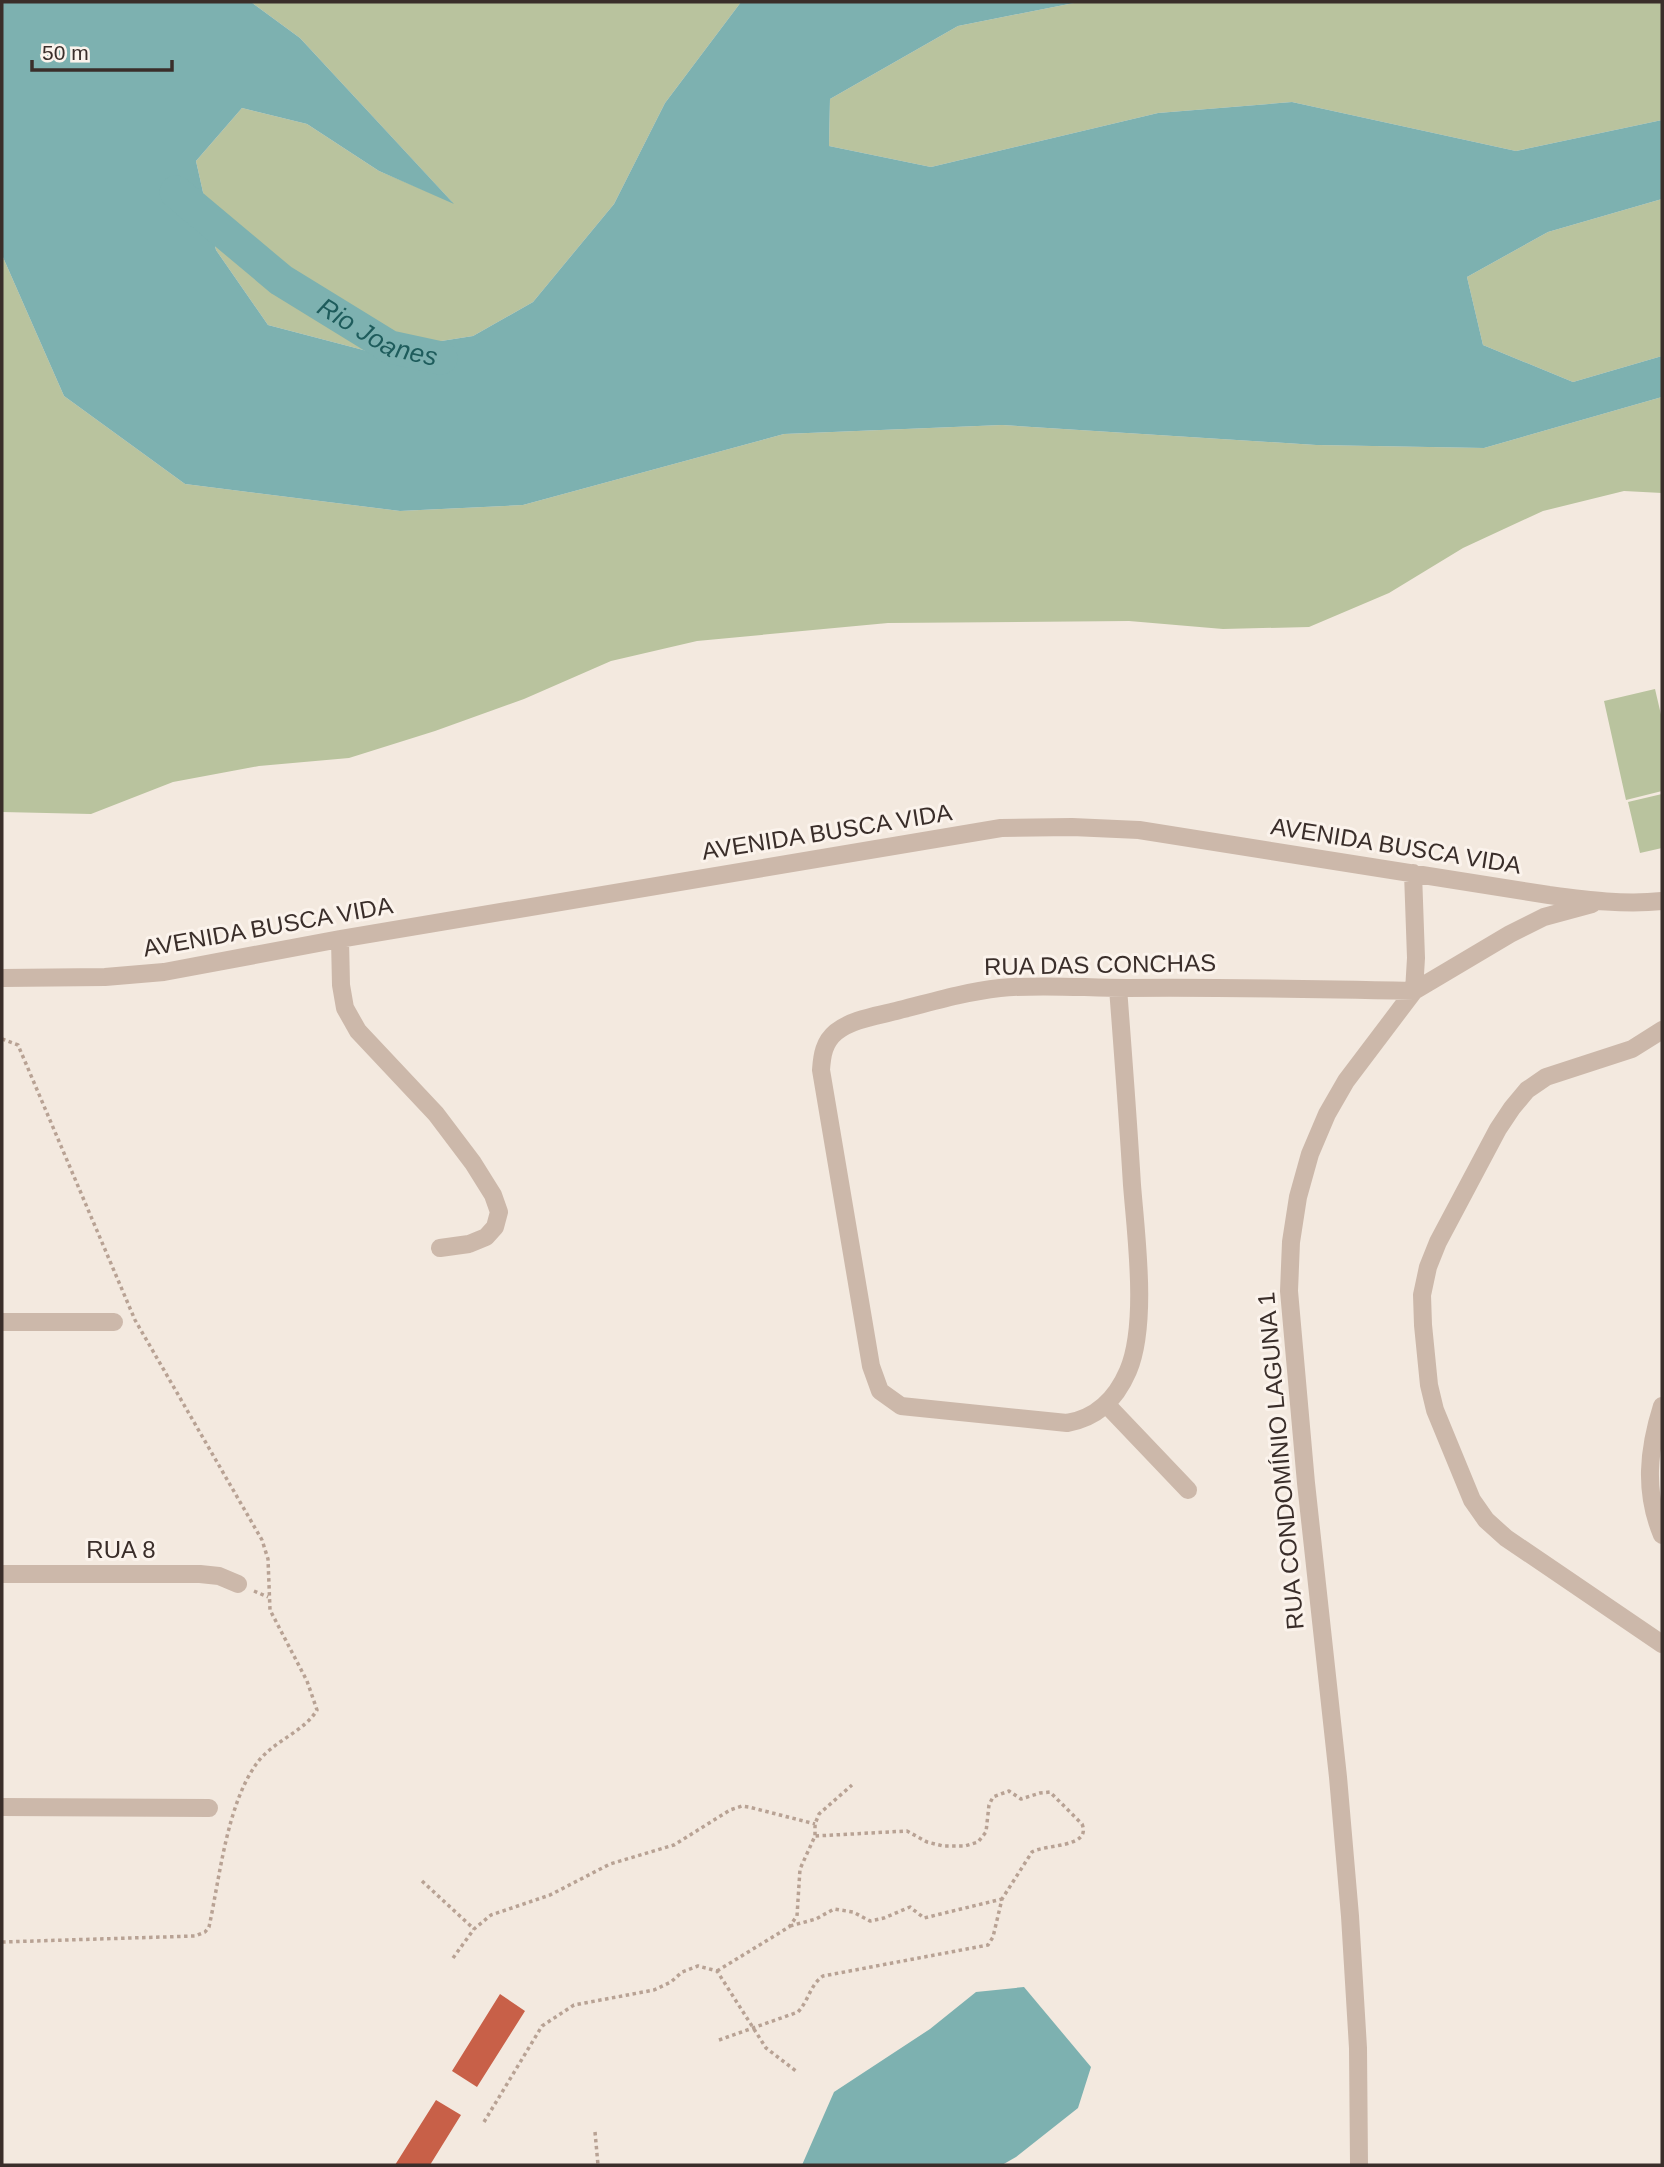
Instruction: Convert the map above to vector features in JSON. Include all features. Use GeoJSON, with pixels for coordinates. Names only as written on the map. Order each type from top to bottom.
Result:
{"type":"FeatureCollection","features":[{"type":"Feature","properties":{"kind":"street","name":"AVENIDA BUSCA VIDA"},"geometry":{"type":"LineString","coordinates":[[2,978],[106,977],[164,972],[340,939],[1000,828],[1139,830],[1598,902],[1662,901]]}},
{"type":"Feature","properties":{"kind":"street"},"geometry":{"type":"LineString","coordinates":[[1413,873],[1416,958],[1414,991]]}},
{"type":"Feature","properties":{"kind":"street","name":"RUA CONDOMÍNIO LAGUNA 1"},"geometry":{"type":"LineString","coordinates":[[1359,2165],[1358,2048],[1350,1916],[1338,1777],[1306,1483],[1289,1279],[1298,1197],[1310,1154],[1327,1114],[1359,1062],[1414,991],[1533,923],[1598,902]]}},
{"type":"Feature","properties":{"kind":"street"},"geometry":{"type":"LineString","coordinates":[[340,939],[341,985],[345,1008],[358,1031],[436,1114],[493,1195],[499,1212],[495,1227],[486,1237],[469,1244],[440,1248]]}},
{"type":"Feature","properties":{"kind":"street","name":"RUA DAS CONCHAS"},"geometry":{"type":"LineString","coordinates":[[1107,1405],[1080,1421],[1067,1423],[918,1409],[901,1406],[880,1391],[871,1366],[821,1070],[822,1054],[827,1042],[849,1024],[957,994],[1001,988],[1414,991]]}},
{"type":"Feature","properties":{"kind":"street"},"geometry":{"type":"LineString","coordinates":[[1118,988],[1139,1298],[1133,1353],[1128,1371],[1107,1405],[1188,1490]]}},
{"type":"Feature","properties":{"kind":"street"},"geometry":{"type":"LineString","coordinates":[[1662,1030],[1632,1049],[1546,1077],[1527,1090],[1498,1129],[1438,1242],[1427,1267],[1422,1296],[1428,1373],[1435,1410],[1472,1500],[1486,1520],[1506,1538],[1662,1644]]}},
{"type":"Feature","properties":{"kind":"street"},"geometry":{"type":"LineString","coordinates":[[2,1322],[114,1322]]}},
{"type":"Feature","properties":{"kind":"street"},"geometry":{"type":"LineString","coordinates":[[1662,1406],[1649,1460],[1650,1492],[1662,1535]]}},
{"type":"Feature","properties":{"kind":"street","name":"RUA 8"},"geometry":{"type":"LineString","coordinates":[[2,1574],[200,1574],[219,1576],[238,1584]]}},
{"type":"Feature","properties":{"kind":"street"},"geometry":{"type":"LineString","coordinates":[[2,1807],[209,1808]]}},
{"type":"Feature","properties":{"kind":"path"},"geometry":{"type":"LineString","coordinates":[[789,1927],[797,1916],[800,1869],[815,1836],[815,1824],[819,1814],[852,1785]]}},
{"type":"Feature","properties":{"kind":"path"},"geometry":{"type":"LineString","coordinates":[[719,2040],[798,2012],[814,1984],[823,1976],[988,1945],[993,1937],[1002,1899],[1032,1852],[1040,1847],[1074,1842],[1083,1835],[1082,1824],[1050,1792],[1021,1799],[1009,1791],[993,1797],[989,1805],[986,1832],[978,1842],[965,1846],[943,1846],[907,1831],[815,1836]]}},
{"type":"Feature","properties":{"kind":"path"},"geometry":{"type":"LineString","coordinates":[[453,1958],[474,1929],[491,1915],[550,1895],[610,1864],[674,1845],[730,1810],[742,1806],[815,1824]]}},
{"type":"Feature","properties":{"kind":"path"},"geometry":{"type":"LineString","coordinates":[[422,1881],[474,1929]]}},
{"type":"Feature","properties":{"kind":"path"},"geometry":{"type":"LineString","coordinates":[[717,1971],[789,1927],[816,1919],[834,1909],[853,1912],[870,1921],[910,1908],[924,1917],[1002,1899]]}},
{"type":"Feature","properties":{"kind":"path"},"geometry":{"type":"LineString","coordinates":[[484,2122],[542,2026],[551,2018],[574,2005],[654,1990],[671,1982],[682,1972],[698,1966],[717,1971],[766,2048],[796,2071]]}},
{"type":"Feature","properties":{"kind":"path"},"geometry":{"type":"LineString","coordinates":[[595,2132],[598,2165]]}},
{"type":"Feature","properties":{"kind":"green space"},"geometry":{"type":"Polygon","coordinates":[[[251,2],[741,2],[665,103],[614,204],[533,302],[473,336],[371,352],[268,325],[216,250],[196,161],[242,108],[307,124],[379,171],[452,202],[300,38],[251,2]]]}},
{"type":"Feature","properties":{"kind":"green space"},"geometry":{"type":"Polygon","coordinates":[[[1079,2],[1662,2],[1662,120],[1516,151],[1292,102],[1158,113],[931,167],[829,146],[830,99],[958,26],[1079,2]]]}},
{"type":"Feature","properties":{"kind":"green space"},"geometry":{"type":"Polygon","coordinates":[[[1662,199],[1662,356],[1573,382],[1483,345],[1467,277],[1548,232],[1662,199]]]}},
{"type":"Feature","properties":{"kind":"green space"},"geometry":{"type":"Polygon","coordinates":[[[2,255],[64,396],[185,484],[400,511],[523,505],[784,434],[1002,425],[1316,445],[1484,448],[1662,397],[1662,493],[1624,491],[1543,511],[1463,548],[1389,593],[1309,627],[1223,629],[1129,621],[888,623],[697,641],[611,661],[524,699],[349,758],[259,766],[173,782],[91,814],[2,812],[2,255]]]}},
{"type":"Feature","properties":{"kind":"green space"},"geometry":{"type":"Polygon","coordinates":[[[1655,689],[1662,719],[1662,791],[1626,800],[1604,701],[1655,689]]]}},
{"type":"Feature","properties":{"kind":"green space"},"geometry":{"type":"Polygon","coordinates":[[[1662,794],[1662,848],[1640,853],[1628,802],[1662,794]]]}},
{"type":"Feature","properties":{"kind":"water"},"geometry":{"type":"Polygon","coordinates":[[[2,2],[251,2],[300,38],[454,204],[379,171],[307,124],[242,108],[196,161],[216,250],[268,325],[371,352],[473,336],[533,302],[614,204],[665,103],[741,2],[1079,2],[958,26],[830,99],[829,146],[931,167],[1158,113],[1292,102],[1516,151],[1662,120],[1662,199],[1548,232],[1467,277],[1483,345],[1573,382],[1662,356],[1662,397],[1484,448],[1316,445],[1002,425],[784,434],[523,505],[400,511],[185,484],[64,396],[2,255],[2,2]]]}},
{"type":"Feature","properties":{"kind":"water"},"geometry":{"type":"Polygon","coordinates":[[[1024,1987],[1091,2067],[1078,2108],[1002,2165],[802,2165],[834,2092],[930,2029],[976,1992],[1024,1987]]]}},
{"type":"Feature","properties":{"kind":"building"},"geometry":{"type":"Polygon","coordinates":[[[500,1994],[525,2011],[477,2087],[452,2071],[500,1994]]]}},
{"type":"Feature","properties":{"kind":"building"},"geometry":{"type":"Polygon","coordinates":[[[436,2100],[461,2115],[430,2165],[395,2165],[436,2100]]]}},
{"type":"Feature","properties":{"kind":"waterway","name":"Rio Joanes"},"geometry":{"type":"LineString","coordinates":[[176,192],[281,280],[390,347],[441,358]]}}]}
